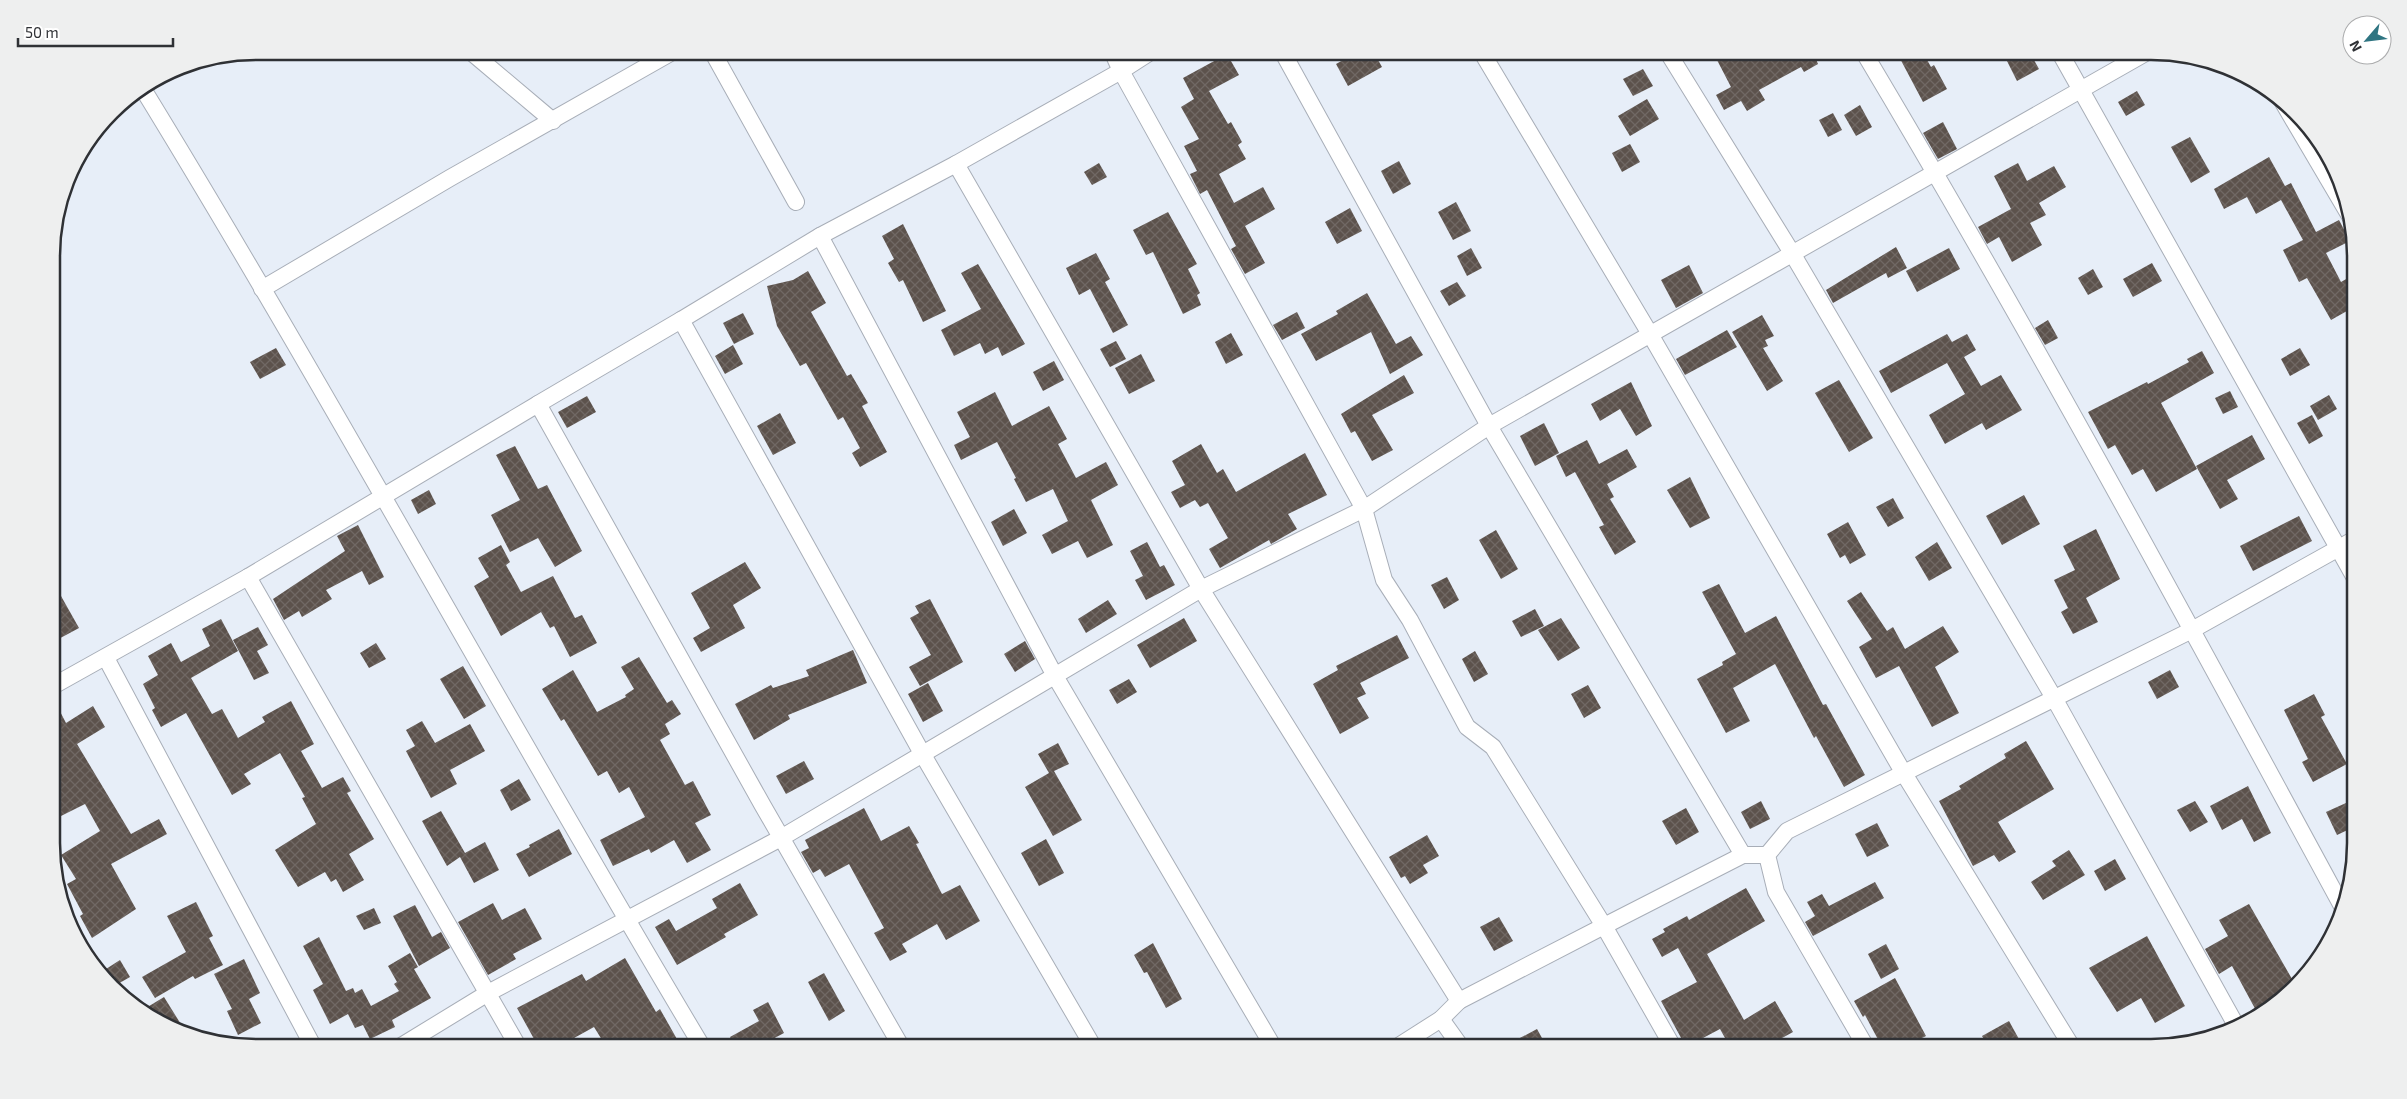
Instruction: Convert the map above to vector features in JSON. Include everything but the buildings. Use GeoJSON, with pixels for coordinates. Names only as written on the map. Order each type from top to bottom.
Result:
{"type":"FeatureCollection","features":[{"type":"Feature","properties":{"kind":"street"},"geometry":{"type":"LineString","coordinates":[[481,60],[553,121]]}},
{"type":"Feature","properties":{"kind":"street"},"geometry":{"type":"LineString","coordinates":[[262,289],[450,178],[658,60]]}},
{"type":"Feature","properties":{"kind":"street"},"geometry":{"type":"LineString","coordinates":[[717,60],[796,202]]}},
{"type":"Feature","properties":{"kind":"street"},"geometry":{"type":"LineString","coordinates":[[1116,60],[1364,508],[1384,580],[1410,620],[1467,727],[1493,747],[1604,926],[1668,1039]]}},
{"type":"Feature","properties":{"kind":"street"},"geometry":{"type":"LineString","coordinates":[[60,682],[248,577],[820,236],[956,164],[1138,60]]}},
{"type":"Feature","properties":{"kind":"street"},"geometry":{"type":"LineString","coordinates":[[1287,60],[1489,426],[1743,855]]}},
{"type":"Feature","properties":{"kind":"street"},"geometry":{"type":"LineString","coordinates":[[1487,60],[1650,334],[1903,772],[2067,1039]]}},
{"type":"Feature","properties":{"kind":"street"},"geometry":{"type":"LineString","coordinates":[[1673,60],[1792,253],[2054,698],[2234,1021]]}},
{"type":"Feature","properties":{"kind":"street"},"geometry":{"type":"LineString","coordinates":[[1868,60],[1935,172],[2192,630],[2339,900]]}},
{"type":"Feature","properties":{"kind":"street"},"geometry":{"type":"LineString","coordinates":[[2065,60],[2347,564]]}},
{"type":"Feature","properties":{"kind":"street"},"geometry":{"type":"LineString","coordinates":[[413,1039],[488,993],[781,838],[1202,589],[1364,508],[1489,426],[2134,60]]}},
{"type":"Feature","properties":{"kind":"street"},"geometry":{"type":"LineString","coordinates":[[146,94],[385,496],[626,920],[698,1039]]}},
{"type":"Feature","properties":{"kind":"street"},"geometry":{"type":"LineString","coordinates":[[2296,124],[2338,195]]}},
{"type":"Feature","properties":{"kind":"street"},"geometry":{"type":"LineString","coordinates":[[956,164],[1202,589],[1459,1001]]}},
{"type":"Feature","properties":{"kind":"street"},"geometry":{"type":"LineString","coordinates":[[820,236],[1054,676],[1269,1039]]}},
{"type":"Feature","properties":{"kind":"street"},"geometry":{"type":"LineString","coordinates":[[681,320],[923,755],[1089,1039]]}},
{"type":"Feature","properties":{"kind":"street"},"geometry":{"type":"LineString","coordinates":[[538,404],[781,838],[897,1039]]}},
{"type":"Feature","properties":{"kind":"street"},"geometry":{"type":"LineString","coordinates":[[1767,855],[1787,831],[2192,630],[2347,543]]}},
{"type":"Feature","properties":{"kind":"street"},"geometry":{"type":"LineString","coordinates":[[248,577],[514,1039]]}},
{"type":"Feature","properties":{"kind":"street"},"geometry":{"type":"LineString","coordinates":[[106,658],[309,1039]]}},
{"type":"Feature","properties":{"kind":"street"},"geometry":{"type":"LineString","coordinates":[[1411,1039],[1442,1019],[1459,1001],[1604,926],[1743,855],[1767,855]]}},
{"type":"Feature","properties":{"kind":"street"},"geometry":{"type":"LineString","coordinates":[[1767,855],[1776,892],[1861,1039]]}},
{"type":"Feature","properties":{"kind":"street"},"geometry":{"type":"LineString","coordinates":[[1442,1019],[1455,1039]]}}]}
